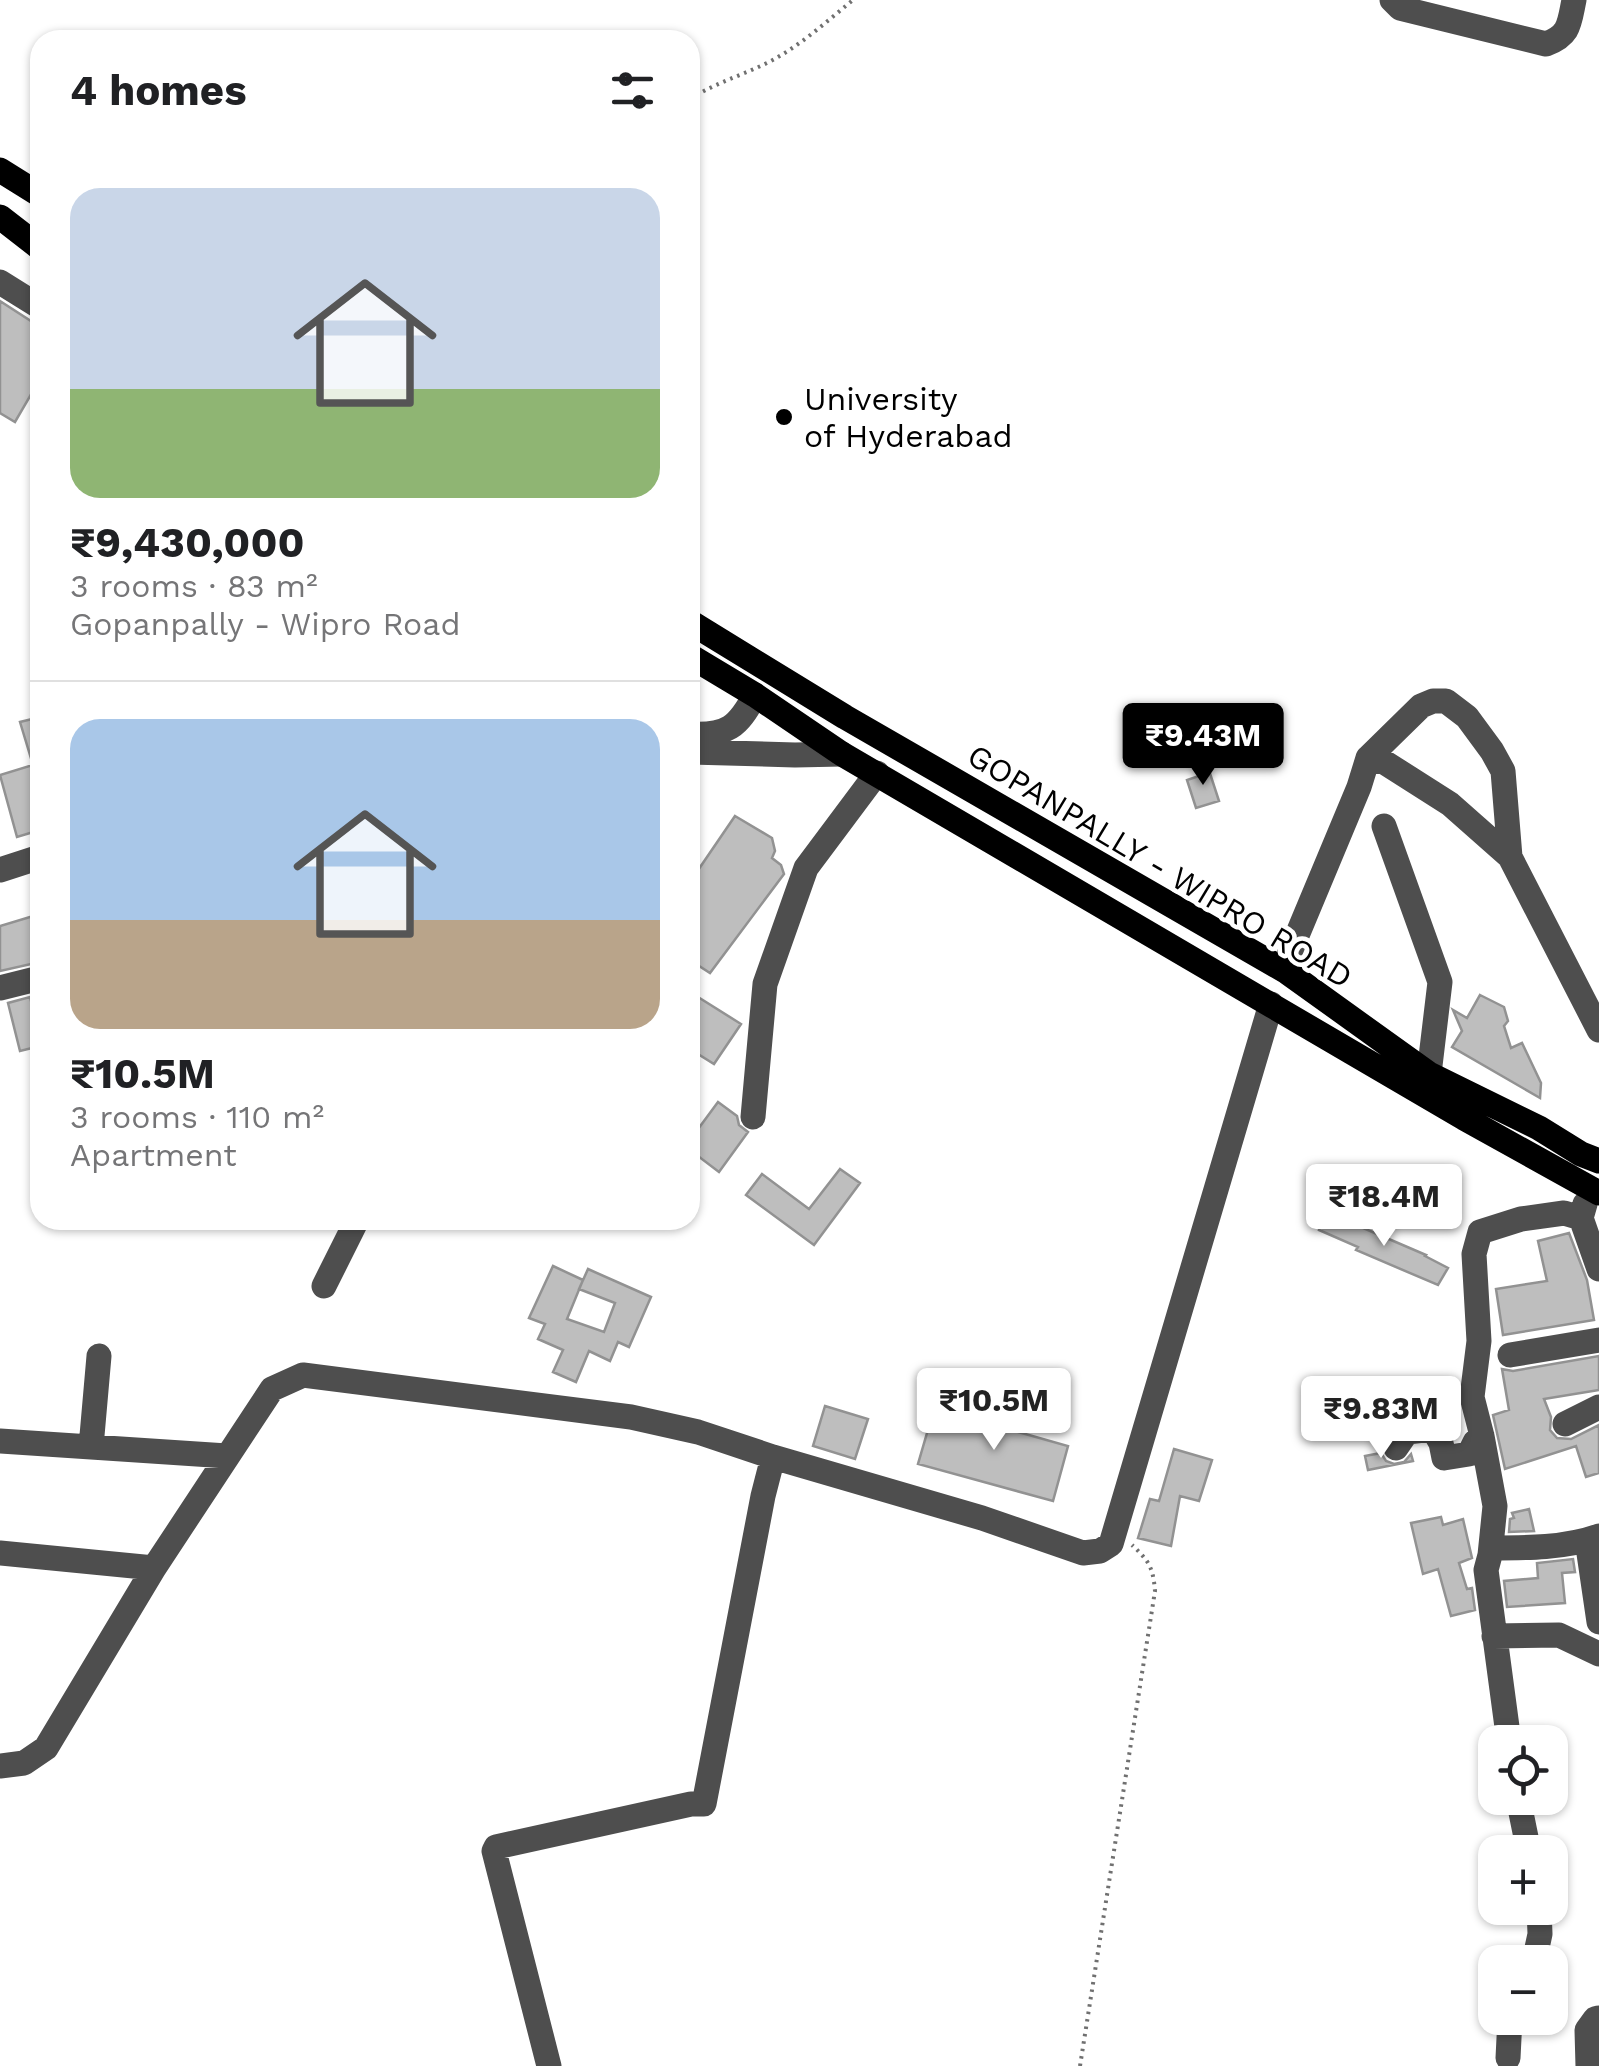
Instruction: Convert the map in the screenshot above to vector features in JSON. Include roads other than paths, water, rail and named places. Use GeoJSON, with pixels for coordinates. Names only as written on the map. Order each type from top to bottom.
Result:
{"type":"FeatureCollection","features":[{"type":"Feature","properties":{"kind":"main road"},"geometry":{"type":"LineString","coordinates":[[0,170],[30,189]]}},
{"type":"Feature","properties":{"kind":"main road"},"geometry":{"type":"LineString","coordinates":[[0,217],[30,240]]}},
{"type":"Feature","properties":{"kind":"main road","name":"GOPANPALLY - WIPRO ROAD"},"geometry":{"type":"LineString","coordinates":[[700,628],[845,718],[1282,969],[1429,1074],[1599,1162]]}},
{"type":"Feature","properties":{"kind":"main road","name":"GOPANPALLY - WIPRO ROAD"},"geometry":{"type":"LineString","coordinates":[[700,662],[842,754],[1594,1191]]}},
{"type":"Feature","properties":{"kind":"street"},"geometry":{"type":"LineString","coordinates":[[1392,0],[1400,8],[1546,44],[1560,38],[1566,30],[1574,0]]}},
{"type":"Feature","properties":{"kind":"street"},"geometry":{"type":"LineString","coordinates":[[0,282],[30,301]]}},
{"type":"Feature","properties":{"kind":"street"},"geometry":{"type":"LineString","coordinates":[[700,735],[724,732],[737,723],[755,696]]}},
{"type":"Feature","properties":{"kind":"street"},"geometry":{"type":"LineString","coordinates":[[1282,969],[1368,758],[1421,706],[1434,700],[1446,701],[1467,718],[1492,751],[1503,772],[1510,857]]}},
{"type":"Feature","properties":{"kind":"street"},"geometry":{"type":"LineString","coordinates":[[700,752],[842,754]]}},
{"type":"Feature","properties":{"kind":"street"},"geometry":{"type":"LineString","coordinates":[[1368,758],[1384,762],[1450,804],[1510,857],[1599,1030]]}},
{"type":"Feature","properties":{"kind":"street"},"geometry":{"type":"LineString","coordinates":[[753,1117],[765,984],[806,868],[878,773]]}},
{"type":"Feature","properties":{"kind":"street"},"geometry":{"type":"LineString","coordinates":[[1384,826],[1440,982],[1429,1074]]}},
{"type":"Feature","properties":{"kind":"street"},"geometry":{"type":"LineString","coordinates":[[2,868],[30,860]]}},
{"type":"Feature","properties":{"kind":"street"},"geometry":{"type":"LineString","coordinates":[[2,868],[30,871]]}},
{"type":"Feature","properties":{"kind":"street"},"geometry":{"type":"LineString","coordinates":[[0,988],[30,980]]}},
{"type":"Feature","properties":{"kind":"street"},"geometry":{"type":"LineString","coordinates":[[0,1766],[24,1763],[46,1748],[154,1568],[272,1389],[303,1375],[631,1417],[698,1432],[982,1518],[1083,1553],[1100,1551],[1112,1544],[1271,1004]]}},
{"type":"Feature","properties":{"kind":"street"},"geometry":{"type":"LineString","coordinates":[[1594,1191],[1581,1218],[1599,1269]]}},
{"type":"Feature","properties":{"kind":"street"},"geometry":{"type":"LineString","coordinates":[[1507,1725],[1486,1570],[1495,1506],[1472,1397],[1479,1341],[1474,1254],[1480,1232],[1521,1219],[1564,1213],[1581,1218]]}},
{"type":"Feature","properties":{"kind":"street"},"geometry":{"type":"LineString","coordinates":[[324,1286],[352,1230]]}},
{"type":"Feature","properties":{"kind":"street"},"geometry":{"type":"LineString","coordinates":[[1510,1355],[1599,1340]]}},
{"type":"Feature","properties":{"kind":"street"},"geometry":{"type":"LineString","coordinates":[[91,1447],[99,1356]]}},
{"type":"Feature","properties":{"kind":"street"},"geometry":{"type":"LineString","coordinates":[[1565,1424],[1599,1406]]}},
{"type":"Feature","properties":{"kind":"street"},"geometry":{"type":"LineString","coordinates":[[1396,1448],[1407,1432],[1433,1429],[1444,1458],[1469,1454],[1482,1436]]}},
{"type":"Feature","properties":{"kind":"street"},"geometry":{"type":"LineString","coordinates":[[0,1441],[227,1456]]}},
{"type":"Feature","properties":{"kind":"street"},"geometry":{"type":"LineString","coordinates":[[549,2066],[494,1851],[496,1847],[704,1804],[763,1496],[774,1457]]}},
{"type":"Feature","properties":{"kind":"street"},"geometry":{"type":"LineString","coordinates":[[1491,1548],[1535,1548],[1593,1538],[1599,1622]]}},
{"type":"Feature","properties":{"kind":"street"},"geometry":{"type":"LineString","coordinates":[[0,1553],[154,1568]]}},
{"type":"Feature","properties":{"kind":"street"},"geometry":{"type":"LineString","coordinates":[[1494,1636],[1559,1635],[1599,1654]]}},
{"type":"Feature","properties":{"kind":"street"},"geometry":{"type":"LineString","coordinates":[[1588,2066],[1587,2030],[1599,2018]]}},
{"type":"Feature","properties":{"kind":"street"},"geometry":{"type":"LineString","coordinates":[[1508,2058],[1509,2035]]}},
{"type":"Feature","properties":{"kind":"place","name":"University of Hyderabad"},"geometry":{"type":"Point","coordinates":[784,417]}}]}
